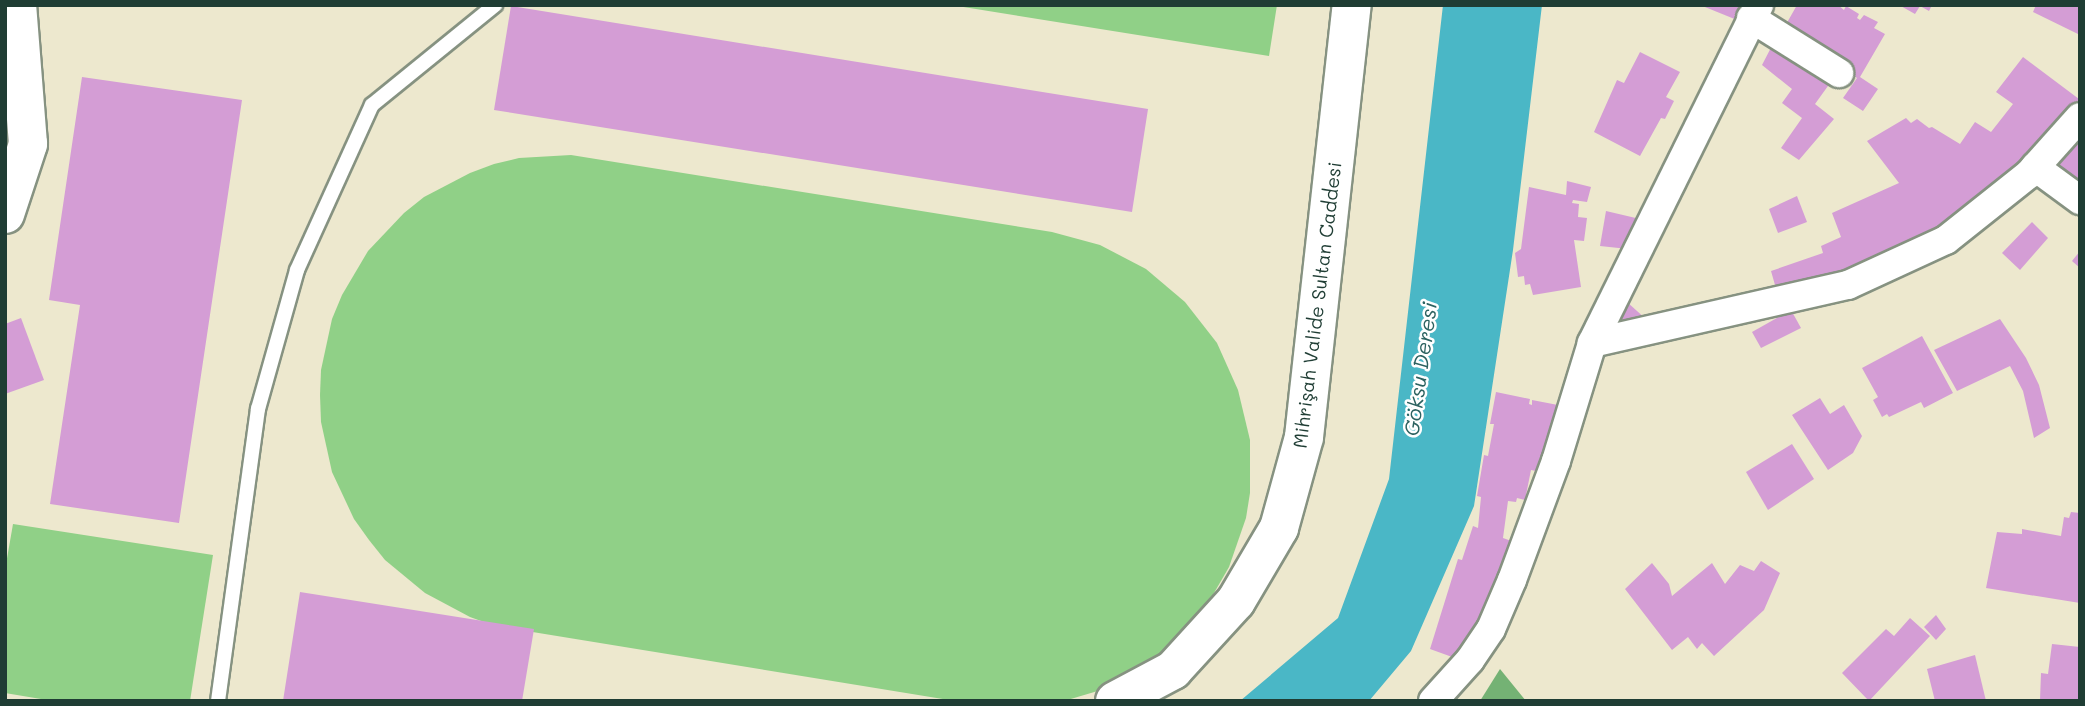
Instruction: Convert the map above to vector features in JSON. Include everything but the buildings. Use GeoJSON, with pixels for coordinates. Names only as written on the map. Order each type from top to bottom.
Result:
{"type":"FeatureCollection","features":[{"type":"Feature","properties":{"kind":"main road"},"geometry":{"type":"LineString","coordinates":[[5,214],[28,144],[17,5]]}},
{"type":"Feature","properties":{"kind":"main road","name":"Mihrişah Valide Sultan Caddesi"},"geometry":{"type":"LineString","coordinates":[[1115,701],[1173,670],[1236,601],[1279,528],[1304,437],[1352,5]]}},
{"type":"Feature","properties":{"kind":"street"},"geometry":{"type":"LineString","coordinates":[[1433,701],[1477,650],[1491,629],[1556,461],[1592,343],[1755,12],[1839,73]]}},
{"type":"Feature","properties":{"kind":"street"},"geometry":{"type":"LineString","coordinates":[[1592,343],[1848,285],[1946,240],[2035,167],[2080,117]]}},
{"type":"Feature","properties":{"kind":"street"},"geometry":{"type":"LineString","coordinates":[[2035,167],[2080,201]]}},
{"type":"Feature","properties":{"kind":"lane"},"geometry":{"type":"LineString","coordinates":[[218,701],[258,409],[297,270],[372,105],[495,5]]}},
{"type":"Feature","properties":{"kind":"green space"},"geometry":{"type":"Polygon","coordinates":[[[951,5],[1277,5],[1269,56],[951,5]]]}},
{"type":"Feature","properties":{"kind":"green space"},"geometry":{"type":"Polygon","coordinates":[[[571,155],[1052,232],[1100,245],[1146,269],[1185,302],[1217,343],[1238,390],[1250,440],[1250,493],[1246,518],[1229,567],[1203,612],[1167,649],[1146,665],[1101,690],[1064,701],[955,701],[495,626],[470,617],[425,593],[385,560],[369,540],[354,519],[332,472],[321,422],[320,395],[321,370],[332,319],[342,295],[368,251],[404,213],[424,197],[494,164],[519,158],[571,155]]]}},
{"type":"Feature","properties":{"kind":"green space"},"geometry":{"type":"Polygon","coordinates":[[[13,524],[213,555],[190,701],[53,701],[5,693],[5,570],[13,524]]]}},
{"type":"Feature","properties":{"kind":"green space"},"geometry":{"type":"Polygon","coordinates":[[[1500,669],[1526,701],[1480,701],[1500,669]]]}},
{"type":"Feature","properties":{"kind":"water","name":"Göksu Deresi"},"geometry":{"type":"Polygon","coordinates":[[[1443,5],[1542,5],[1513,250],[1474,506],[1411,651],[1369,701],[1240,701],[1338,618],[1389,479],[1443,5]]]}}]}
